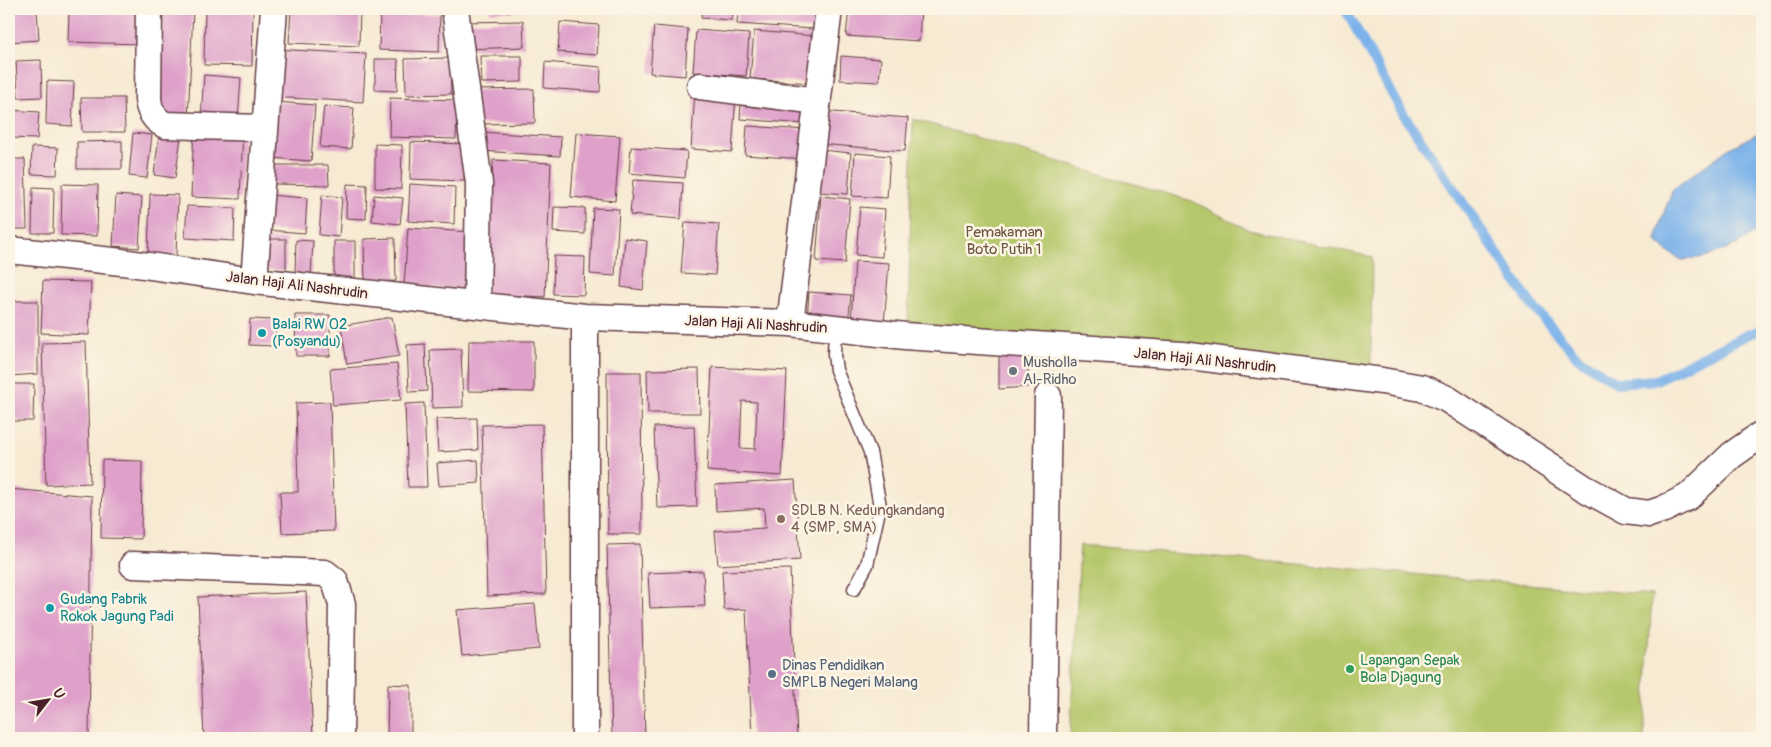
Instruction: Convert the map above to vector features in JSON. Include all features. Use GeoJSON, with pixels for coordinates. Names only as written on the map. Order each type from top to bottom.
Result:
{"type":"FeatureCollection","features":[{"type":"Feature","properties":{"kind":"street"},"geometry":{"type":"LineString","coordinates":[[149,9],[148,99],[149,108],[160,123],[165,125],[264,128]]}},
{"type":"Feature","properties":{"kind":"street"},"geometry":{"type":"LineString","coordinates":[[254,280],[274,9]]}},
{"type":"Feature","properties":{"kind":"street"},"geometry":{"type":"LineString","coordinates":[[455,9],[479,183],[477,305]]}},
{"type":"Feature","properties":{"kind":"street"},"geometry":{"type":"LineString","coordinates":[[790,323],[829,9]]}},
{"type":"Feature","properties":{"kind":"street"},"geometry":{"type":"LineString","coordinates":[[700,86],[818,101]]}},
{"type":"Feature","properties":{"kind":"street","name":"Jalan Haji Ali Nashrudin"},"geometry":{"type":"LineString","coordinates":[[9,250],[585,318],[790,323],[914,337],[1182,355],[1422,388],[1447,399],[1584,488],[1626,510],[1649,514],[1664,510],[1688,497],[1732,455],[1762,434]]}},
{"type":"Feature","properties":{"kind":"street"},"geometry":{"type":"LineString","coordinates":[[585,318],[585,738]]}},
{"type":"Feature","properties":{"kind":"street"},"geometry":{"type":"LineString","coordinates":[[1043,738],[1048,396]]}},
{"type":"Feature","properties":{"kind":"street"},"geometry":{"type":"LineString","coordinates":[[133,565],[326,573],[335,581],[342,604],[340,738]]}},
{"type":"Feature","properties":{"kind":"lane"},"geometry":{"type":"LineString","coordinates":[[835,329],[834,355],[836,370],[870,452],[880,506],[867,565],[854,589]]}},
{"type":"Feature","properties":{"kind":"green space","name":"Pemakaman Boto Putih 1"},"geometry":{"type":"Polygon","coordinates":[[[913,119],[1192,201],[1249,230],[1372,257],[1371,366],[908,324],[913,119]]]}},
{"type":"Feature","properties":{"kind":"green space","name":"Lapangan Sepak Bola Djagung"},"geometry":{"type":"Polygon","coordinates":[[[1080,545],[1652,595],[1644,738],[1070,738],[1080,545]]]}},
{"type":"Feature","properties":{"kind":"water"},"geometry":{"type":"Polygon","coordinates":[[[1762,131],[1762,228],[1736,245],[1705,257],[1682,260],[1668,252],[1656,241],[1661,220],[1673,189],[1728,149],[1762,131]]]}},
{"type":"Feature","properties":{"kind":"building"},"geometry":{"type":"Polygon","coordinates":[[[9,9],[37,9],[39,40],[9,42],[9,9]]]}},
{"type":"Feature","properties":{"kind":"building"},"geometry":{"type":"Polygon","coordinates":[[[69,9],[142,9],[141,44],[68,42],[69,9]]]}},
{"type":"Feature","properties":{"kind":"building"},"geometry":{"type":"Polygon","coordinates":[[[163,9],[193,9],[188,121],[158,119],[163,9]]]}},
{"type":"Feature","properties":{"kind":"building"},"geometry":{"type":"Polygon","coordinates":[[[205,9],[253,10],[252,66],[204,65],[205,9]]]}},
{"type":"Feature","properties":{"kind":"building"},"geometry":{"type":"Polygon","coordinates":[[[291,9],[360,9],[359,46],[289,43],[291,9]]]}},
{"type":"Feature","properties":{"kind":"building"},"geometry":{"type":"Polygon","coordinates":[[[490,9],[523,9],[524,11],[490,12],[490,9]]]}},
{"type":"Feature","properties":{"kind":"building"},"geometry":{"type":"Polygon","coordinates":[[[702,9],[733,9],[732,20],[701,18],[702,9]]]}},
{"type":"Feature","properties":{"kind":"building"},"geometry":{"type":"Polygon","coordinates":[[[738,9],[815,9],[813,29],[737,24],[738,9]]]}},
{"type":"Feature","properties":{"kind":"building"},"geometry":{"type":"Polygon","coordinates":[[[849,9],[921,9],[919,41],[846,36],[849,9]]]}},
{"type":"Feature","properties":{"kind":"building"},"geometry":{"type":"Polygon","coordinates":[[[380,12],[440,14],[439,52],[379,50],[380,12]]]}},
{"type":"Feature","properties":{"kind":"building"},"geometry":{"type":"Polygon","coordinates":[[[523,21],[524,47],[464,49],[463,22],[523,21]]]}},
{"type":"Feature","properties":{"kind":"building"},"geometry":{"type":"Polygon","coordinates":[[[560,22],[599,25],[597,55],[558,52],[560,22]]]}},
{"type":"Feature","properties":{"kind":"building"},"geometry":{"type":"Polygon","coordinates":[[[654,26],[688,29],[685,76],[650,73],[654,26]]]}},
{"type":"Feature","properties":{"kind":"building"},"geometry":{"type":"Polygon","coordinates":[[[696,30],[749,34],[746,76],[693,72],[696,30]]]}},
{"type":"Feature","properties":{"kind":"building"},"geometry":{"type":"Polygon","coordinates":[[[754,31],[815,36],[811,83],[750,79],[754,31]]]}},
{"type":"Feature","properties":{"kind":"building"},"geometry":{"type":"Polygon","coordinates":[[[273,49],[366,54],[363,102],[271,97],[273,49]]]}},
{"type":"Feature","properties":{"kind":"building"},"geometry":{"type":"Polygon","coordinates":[[[480,56],[522,56],[522,82],[481,83],[480,56]]]}},
{"type":"Feature","properties":{"kind":"building"},"geometry":{"type":"Polygon","coordinates":[[[841,56],[881,59],[879,82],[840,80],[841,56]]]}},
{"type":"Feature","properties":{"kind":"building"},"geometry":{"type":"Polygon","coordinates":[[[450,58],[451,94],[406,95],[405,59],[450,58]]]}},
{"type":"Feature","properties":{"kind":"building"},"geometry":{"type":"Polygon","coordinates":[[[375,59],[398,59],[397,91],[375,90],[375,59]]]}},
{"type":"Feature","properties":{"kind":"building"},"geometry":{"type":"Polygon","coordinates":[[[41,60],[42,97],[18,98],[16,61],[41,60]]]}},
{"type":"Feature","properties":{"kind":"building"},"geometry":{"type":"Polygon","coordinates":[[[545,62],[601,67],[600,92],[544,88],[545,62]]]}},
{"type":"Feature","properties":{"kind":"building"},"geometry":{"type":"Polygon","coordinates":[[[204,75],[241,78],[238,120],[201,117],[204,75]]]}},
{"type":"Feature","properties":{"kind":"building"},"geometry":{"type":"Polygon","coordinates":[[[47,81],[74,82],[72,126],[46,124],[47,81]]]}},
{"type":"Feature","properties":{"kind":"building"},"geometry":{"type":"Polygon","coordinates":[[[534,89],[535,123],[475,124],[474,90],[534,89]]]}},
{"type":"Feature","properties":{"kind":"building"},"geometry":{"type":"Polygon","coordinates":[[[695,92],[736,95],[732,152],[691,149],[695,92]]]}},
{"type":"Feature","properties":{"kind":"building"},"geometry":{"type":"Polygon","coordinates":[[[81,98],[124,98],[125,132],[82,132],[81,98]]]}},
{"type":"Feature","properties":{"kind":"building"},"geometry":{"type":"Polygon","coordinates":[[[390,98],[457,100],[456,139],[389,137],[390,98]]]}},
{"type":"Feature","properties":{"kind":"building"},"geometry":{"type":"Polygon","coordinates":[[[276,102],[315,105],[311,161],[271,158],[276,102]]]}},
{"type":"Feature","properties":{"kind":"building"},"geometry":{"type":"Polygon","coordinates":[[[741,102],[806,107],[805,124],[740,119],[741,102]]]}},
{"type":"Feature","properties":{"kind":"building"},"geometry":{"type":"Polygon","coordinates":[[[324,106],[354,108],[351,149],[320,147],[324,106]]]}},
{"type":"Feature","properties":{"kind":"building"},"geometry":{"type":"Polygon","coordinates":[[[9,110],[39,112],[37,139],[9,138],[9,110]]]}},
{"type":"Feature","properties":{"kind":"building"},"geometry":{"type":"Polygon","coordinates":[[[821,111],[908,118],[905,151],[818,144],[821,111]]]}},
{"type":"Feature","properties":{"kind":"building"},"geometry":{"type":"Polygon","coordinates":[[[747,126],[807,130],[804,159],[745,155],[747,126]]]}},
{"type":"Feature","properties":{"kind":"building"},"geometry":{"type":"Polygon","coordinates":[[[194,127],[243,129],[240,199],[191,197],[194,127]]]}},
{"type":"Feature","properties":{"kind":"building"},"geometry":{"type":"Polygon","coordinates":[[[160,128],[182,131],[175,178],[154,175],[160,128]]]}},
{"type":"Feature","properties":{"kind":"building"},"geometry":{"type":"Polygon","coordinates":[[[480,132],[561,137],[560,156],[480,151],[480,132]]]}},
{"type":"Feature","properties":{"kind":"building"},"geometry":{"type":"Polygon","coordinates":[[[133,133],[152,135],[147,178],[129,176],[133,133]]]}},
{"type":"Feature","properties":{"kind":"building"},"geometry":{"type":"Polygon","coordinates":[[[576,133],[620,136],[615,201],[571,197],[576,133]]]}},
{"type":"Feature","properties":{"kind":"building"},"geometry":{"type":"Polygon","coordinates":[[[122,141],[122,169],[77,169],[77,142],[122,141]]]}},
{"type":"Feature","properties":{"kind":"building"},"geometry":{"type":"Polygon","coordinates":[[[411,142],[465,144],[464,181],[410,179],[411,142]]]}},
{"type":"Feature","properties":{"kind":"building"},"geometry":{"type":"Polygon","coordinates":[[[375,144],[402,145],[401,189],[375,188],[375,144]]]}},
{"type":"Feature","properties":{"kind":"building"},"geometry":{"type":"Polygon","coordinates":[[[32,147],[58,148],[57,175],[31,174],[32,147]]]}},
{"type":"Feature","properties":{"kind":"building"},"geometry":{"type":"Polygon","coordinates":[[[631,147],[687,151],[685,178],[629,173],[631,147]]]}},
{"type":"Feature","properties":{"kind":"building"},"geometry":{"type":"Polygon","coordinates":[[[821,150],[851,153],[848,194],[819,192],[821,150]]]}},
{"type":"Feature","properties":{"kind":"building"},"geometry":{"type":"Polygon","coordinates":[[[855,153],[890,156],[887,198],[852,196],[855,153]]]}},
{"type":"Feature","properties":{"kind":"building"},"geometry":{"type":"Polygon","coordinates":[[[9,159],[25,159],[27,229],[9,229],[9,159]]]}},
{"type":"Feature","properties":{"kind":"building"},"geometry":{"type":"Polygon","coordinates":[[[493,160],[551,163],[545,297],[487,294],[493,160]]]}},
{"type":"Feature","properties":{"kind":"building"},"geometry":{"type":"Polygon","coordinates":[[[272,165],[328,165],[329,185],[272,184],[272,165]]]}},
{"type":"Feature","properties":{"kind":"building"},"geometry":{"type":"Polygon","coordinates":[[[633,180],[683,183],[681,219],[630,215],[633,180]]]}},
{"type":"Feature","properties":{"kind":"building"},"geometry":{"type":"Polygon","coordinates":[[[62,184],[98,185],[97,236],[61,235],[62,184]]]}},
{"type":"Feature","properties":{"kind":"building"},"geometry":{"type":"Polygon","coordinates":[[[347,184],[367,185],[366,219],[346,218],[347,184]]]}},
{"type":"Feature","properties":{"kind":"building"},"geometry":{"type":"Polygon","coordinates":[[[410,184],[455,187],[454,224],[408,221],[410,184]]]}},
{"type":"Feature","properties":{"kind":"building"},"geometry":{"type":"Polygon","coordinates":[[[33,187],[54,188],[53,233],[32,233],[33,187]]]}},
{"type":"Feature","properties":{"kind":"building"},"geometry":{"type":"Polygon","coordinates":[[[150,194],[178,195],[176,256],[148,254],[150,194]]]}},
{"type":"Feature","properties":{"kind":"building"},"geometry":{"type":"Polygon","coordinates":[[[116,195],[142,197],[139,248],[113,246],[116,195]]]}},
{"type":"Feature","properties":{"kind":"building"},"geometry":{"type":"Polygon","coordinates":[[[268,195],[307,198],[305,233],[266,230],[268,195]]]}},
{"type":"Feature","properties":{"kind":"building"},"geometry":{"type":"Polygon","coordinates":[[[322,195],[342,197],[339,237],[319,235],[322,195]]]}},
{"type":"Feature","properties":{"kind":"building"},"geometry":{"type":"Polygon","coordinates":[[[374,195],[403,198],[400,224],[372,221],[374,195]]]}},
{"type":"Feature","properties":{"kind":"building"},"geometry":{"type":"Polygon","coordinates":[[[821,196],[850,199],[845,263],[816,261],[821,196]]]}},
{"type":"Feature","properties":{"kind":"building"},"geometry":{"type":"Polygon","coordinates":[[[187,206],[235,208],[234,241],[185,238],[187,206]]]}},
{"type":"Feature","properties":{"kind":"building"},"geometry":{"type":"Polygon","coordinates":[[[554,207],[585,208],[585,234],[553,232],[554,207]]]}},
{"type":"Feature","properties":{"kind":"building"},"geometry":{"type":"Polygon","coordinates":[[[860,207],[885,209],[882,257],[856,255],[860,207]]]}},
{"type":"Feature","properties":{"kind":"building"},"geometry":{"type":"Polygon","coordinates":[[[593,208],[619,209],[615,276],[590,274],[593,208]]]}},
{"type":"Feature","properties":{"kind":"building"},"geometry":{"type":"Polygon","coordinates":[[[685,222],[719,224],[715,275],[681,273],[685,222]]]}},
{"type":"Feature","properties":{"kind":"building"},"geometry":{"type":"Polygon","coordinates":[[[408,228],[469,232],[466,290],[404,286],[408,228]]]}},
{"type":"Feature","properties":{"kind":"building"},"geometry":{"type":"Polygon","coordinates":[[[395,238],[396,281],[365,282],[364,239],[395,238]]]}},
{"type":"Feature","properties":{"kind":"building"},"geometry":{"type":"Polygon","coordinates":[[[625,238],[647,241],[643,290],[621,287],[625,238]]]}},
{"type":"Feature","properties":{"kind":"building"},"geometry":{"type":"Polygon","coordinates":[[[261,239],[286,239],[286,270],[261,270],[261,239]]]}},
{"type":"Feature","properties":{"kind":"building"},"geometry":{"type":"Polygon","coordinates":[[[296,240],[313,241],[311,275],[295,274],[296,240]]]}},
{"type":"Feature","properties":{"kind":"building"},"geometry":{"type":"Polygon","coordinates":[[[334,241],[355,241],[355,278],[334,277],[334,241]]]}},
{"type":"Feature","properties":{"kind":"building"},"geometry":{"type":"Polygon","coordinates":[[[554,256],[585,257],[584,295],[553,294],[554,256]]]}},
{"type":"Feature","properties":{"kind":"building"},"geometry":{"type":"Polygon","coordinates":[[[855,261],[889,263],[884,324],[851,321],[855,261]]]}},
{"type":"Feature","properties":{"kind":"building"},"geometry":{"type":"Polygon","coordinates":[[[43,281],[91,282],[89,335],[41,333],[43,281]]]}},
{"type":"Feature","properties":{"kind":"building"},"geometry":{"type":"Polygon","coordinates":[[[809,292],[851,295],[848,324],[807,321],[809,292]]]}},
{"type":"Feature","properties":{"kind":"building"},"geometry":{"type":"Polygon","coordinates":[[[9,301],[38,301],[38,374],[9,376],[9,301]]]}},
{"type":"Feature","properties":{"kind":"building"},"geometry":{"type":"Polygon","coordinates":[[[295,315],[330,315],[330,356],[296,356],[295,315]]]}},
{"type":"Feature","properties":{"kind":"building"},"geometry":{"type":"Polygon","coordinates":[[[392,317],[399,356],[347,364],[341,326],[392,317]]]}},
{"type":"Feature","properties":{"kind":"building","name":"Balai RW 02 (Posyandu)"},"geometry":{"type":"Polygon","coordinates":[[[250,319],[276,320],[275,346],[249,345],[250,319]]]}},
{"type":"Feature","properties":{"kind":"building"},"geometry":{"type":"Polygon","coordinates":[[[469,341],[534,341],[534,392],[468,391],[469,341]]]}},
{"type":"Feature","properties":{"kind":"building"},"geometry":{"type":"Polygon","coordinates":[[[86,342],[90,483],[46,485],[42,343],[86,342]]]}},
{"type":"Feature","properties":{"kind":"building"},"geometry":{"type":"Polygon","coordinates":[[[425,344],[427,391],[409,392],[407,345],[425,344]]]}},
{"type":"Feature","properties":{"kind":"building"},"geometry":{"type":"Polygon","coordinates":[[[461,349],[463,407],[432,408],[430,350],[461,349]]]}},
{"type":"Feature","properties":{"kind":"building","name":"Musholla Al-Ridho"},"geometry":{"type":"Polygon","coordinates":[[[999,353],[1028,355],[1028,387],[999,389],[999,353]]]}},
{"type":"Feature","properties":{"kind":"building"},"geometry":{"type":"Polygon","coordinates":[[[397,364],[401,400],[333,405],[330,369],[397,364]]]}},
{"type":"Feature","properties":{"kind":"building"},"geometry":{"type":"Polygon","coordinates":[[[712,367],[787,371],[782,476],[707,471],[712,367]],[[742,401],[740,448],[755,449],[757,402],[742,401]]]}},
{"type":"Feature","properties":{"kind":"building"},"geometry":{"type":"Polygon","coordinates":[[[699,369],[700,413],[648,413],[647,370],[699,369]]]}},
{"type":"Feature","properties":{"kind":"building"},"geometry":{"type":"Polygon","coordinates":[[[607,372],[641,372],[642,534],[608,534],[607,372]]]}},
{"type":"Feature","properties":{"kind":"building"},"geometry":{"type":"Polygon","coordinates":[[[9,384],[34,384],[33,421],[9,421],[9,384]]]}},
{"type":"Feature","properties":{"kind":"building"},"geometry":{"type":"Polygon","coordinates":[[[330,402],[334,531],[282,533],[280,492],[298,492],[296,403],[330,402]]]}},
{"type":"Feature","properties":{"kind":"building"},"geometry":{"type":"Polygon","coordinates":[[[424,403],[427,487],[408,487],[405,404],[424,403]]]}},
{"type":"Feature","properties":{"kind":"building"},"geometry":{"type":"Polygon","coordinates":[[[477,418],[478,450],[438,452],[436,419],[477,418]]]}},
{"type":"Feature","properties":{"kind":"building"},"geometry":{"type":"Polygon","coordinates":[[[542,424],[546,594],[487,596],[482,425],[542,424]]]}},
{"type":"Feature","properties":{"kind":"building"},"geometry":{"type":"Polygon","coordinates":[[[694,426],[697,507],[657,508],[654,427],[694,426]]]}},
{"type":"Feature","properties":{"kind":"building"},"geometry":{"type":"Polygon","coordinates":[[[102,460],[142,461],[141,539],[101,538],[102,460]]]}},
{"type":"Feature","properties":{"kind":"building"},"geometry":{"type":"Polygon","coordinates":[[[478,460],[479,483],[439,486],[437,463],[478,460]]]}},
{"type":"Feature","properties":{"kind":"building","name":"SDLB N. Kedungkandang 4 (SMP, SMA)"},"geometry":{"type":"Polygon","coordinates":[[[795,480],[800,560],[718,565],[715,531],[765,528],[764,508],[716,511],[715,485],[795,480]]]}},
{"type":"Feature","properties":{"kind":"building","name":"Gudang Pabrik Rokok Jagung Padi"},"geometry":{"type":"Polygon","coordinates":[[[9,489],[92,496],[89,738],[9,738],[9,489]]]}},
{"type":"Feature","properties":{"kind":"building"},"geometry":{"type":"Polygon","coordinates":[[[640,544],[645,738],[612,738],[607,545],[640,544]]]}},
{"type":"Feature","properties":{"kind":"building","name":"Dinas Pendidikan SMPLB Negeri Malang"},"geometry":{"type":"Polygon","coordinates":[[[790,569],[797,738],[752,738],[746,609],[724,610],[722,571],[790,569]]]}},
{"type":"Feature","properties":{"kind":"building"},"geometry":{"type":"Polygon","coordinates":[[[703,571],[705,606],[650,608],[648,573],[703,571]]]}},
{"type":"Feature","properties":{"kind":"building"},"geometry":{"type":"Polygon","coordinates":[[[306,592],[313,738],[204,738],[198,597],[306,592]]]}},
{"type":"Feature","properties":{"kind":"building"},"geometry":{"type":"Polygon","coordinates":[[[535,604],[539,649],[462,656],[457,610],[535,604]]]}},
{"type":"Feature","properties":{"kind":"building"},"geometry":{"type":"Polygon","coordinates":[[[388,684],[411,685],[411,738],[387,738],[388,684]]]}},
{"type":"Feature","properties":{"kind":"waterway"},"geometry":{"type":"LineString","coordinates":[[1345,9],[1404,115],[1531,304],[1578,358],[1617,383],[1656,380],[1749,334],[1762,330]]}},
{"type":"Feature","properties":{"kind":"place","name":"Balai RW 02 (Posyandu)"},"geometry":{"type":"Point","coordinates":[262,333]}},
{"type":"Feature","properties":{"kind":"place","name":"Musholla Al-Ridho"},"geometry":{"type":"Point","coordinates":[1013,371]}},
{"type":"Feature","properties":{"kind":"place","name":"SDLB N. Kedungkandang 4 (SMP, SMA)"},"geometry":{"type":"Point","coordinates":[781,519]}},
{"type":"Feature","properties":{"kind":"place","name":"Gudang Pabrik Rokok Jagung Padi"},"geometry":{"type":"Point","coordinates":[50,608]}},
{"type":"Feature","properties":{"kind":"place","name":"Lapangan Sepak Bola Djagung"},"geometry":{"type":"Point","coordinates":[1350,669]}},
{"type":"Feature","properties":{"kind":"place","name":"Dinas Pendidikan SMPLB Negeri Malang"},"geometry":{"type":"Point","coordinates":[772,674]}}]}
